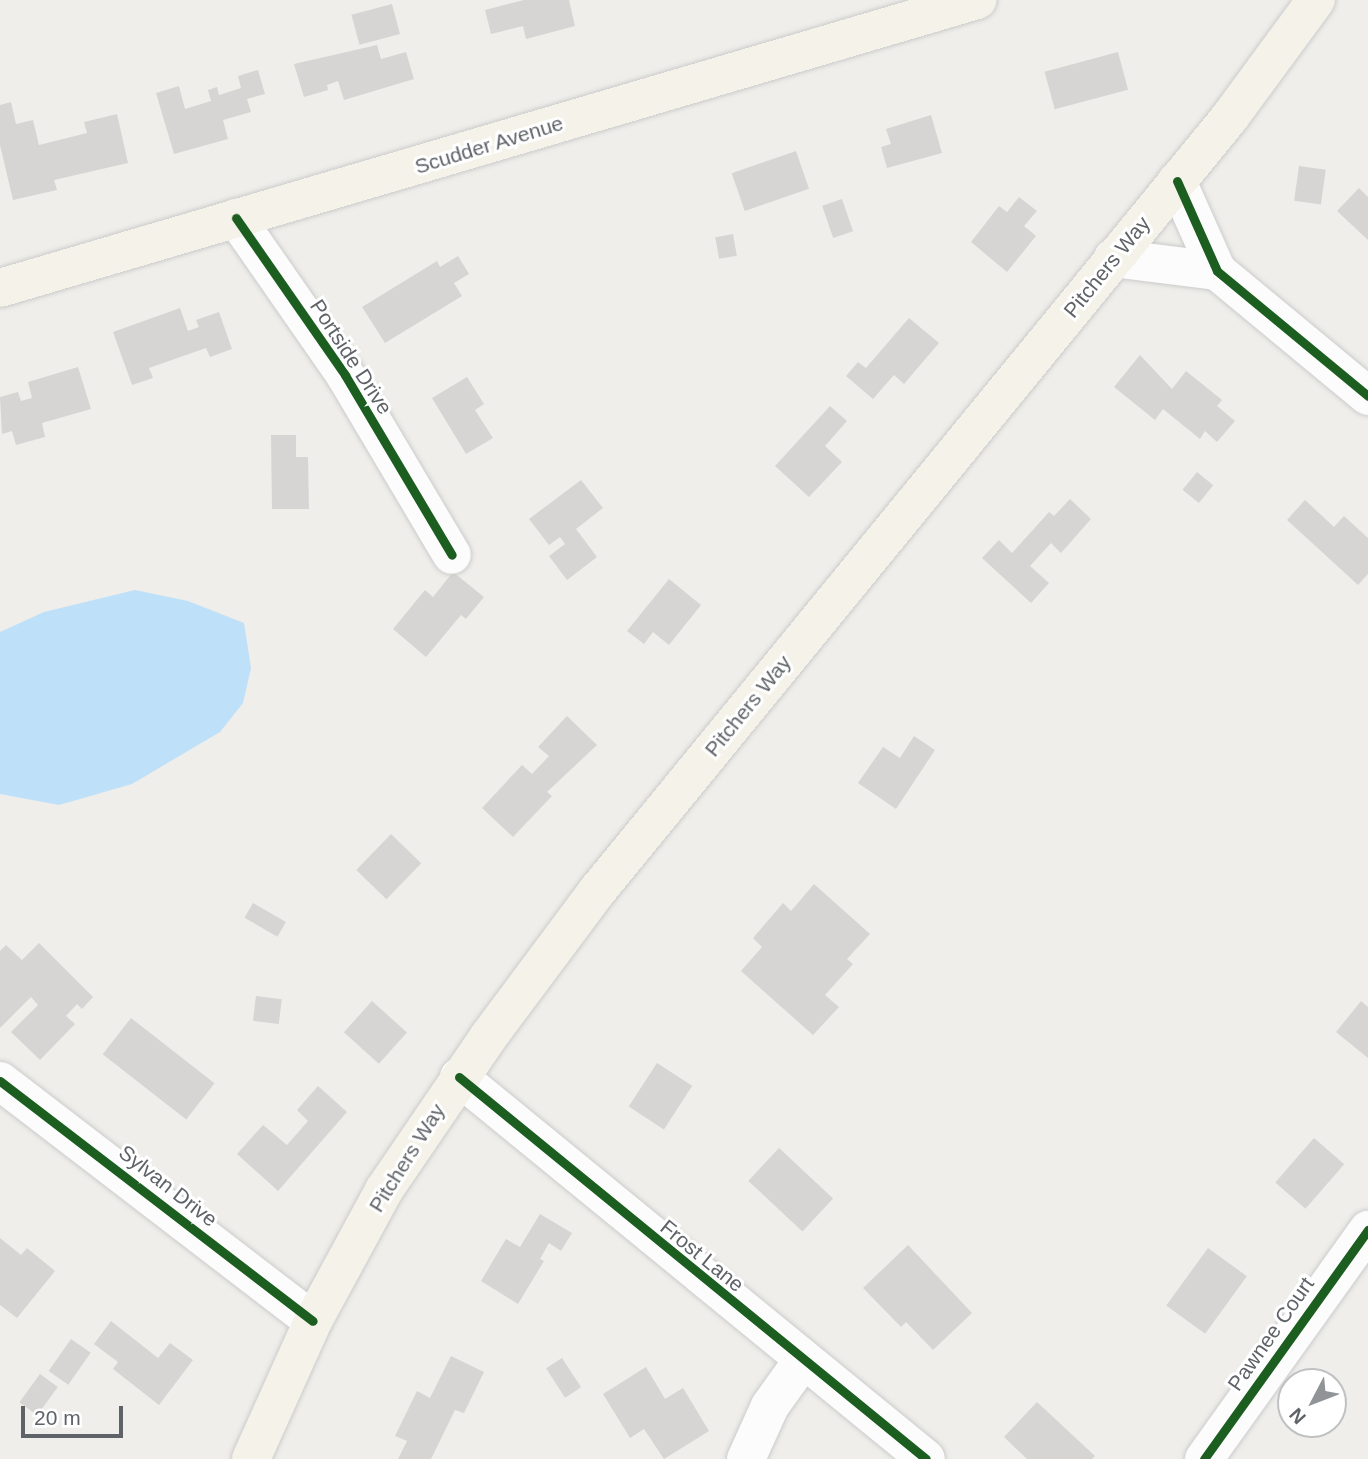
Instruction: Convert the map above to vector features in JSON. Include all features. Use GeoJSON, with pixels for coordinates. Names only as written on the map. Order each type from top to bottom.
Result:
{"type":"FeatureCollection","features":[{"type":"Feature","properties":{"kind":"main road","name":"Scudder Avenue"},"geometry":{"type":"LineString","coordinates":[[0,288],[977,0]]}},
{"type":"Feature","properties":{"kind":"main road","name":"Pitchers Way"},"geometry":{"type":"LineString","coordinates":[[251,1459],[313,1321],[384,1190],[459,1077],[598,890],[1177,181],[1317,0]]}},
{"type":"Feature","properties":{"kind":"street"},"geometry":{"type":"LineString","coordinates":[[1177,181],[1217,271],[1368,396]]}},
{"type":"Feature","properties":{"kind":"street","name":"Portside Drive"},"geometry":{"type":"LineString","coordinates":[[236,218],[345,375],[452,555]]}},
{"type":"Feature","properties":{"kind":"street"},"geometry":{"type":"LineString","coordinates":[[1113,258],[1217,271]]}},
{"type":"Feature","properties":{"kind":"street","name":"Frost Lane"},"geometry":{"type":"LineString","coordinates":[[459,1077],[926,1459]]}},
{"type":"Feature","properties":{"kind":"street","name":"Sylvan Drive"},"geometry":{"type":"LineString","coordinates":[[0,1081],[313,1321]]}},
{"type":"Feature","properties":{"kind":"street","name":"Pawnee Court"},"geometry":{"type":"LineString","coordinates":[[1204,1459],[1368,1230]]}},
{"type":"Feature","properties":{"kind":"street"},"geometry":{"type":"LineString","coordinates":[[746,1459],[770,1406],[803,1360]]}},
{"type":"Feature","properties":{"kind":"water"},"geometry":{"type":"Polygon","coordinates":[[[135,590],[188,601],[244,623],[251,668],[243,703],[220,732],[132,784],[59,805],[0,794],[0,632],[44,612],[135,590]]]}},
{"type":"Feature","properties":{"kind":"building"},"geometry":{"type":"Polygon","coordinates":[[[524,0],[569,0],[575,26],[526,39],[523,26],[491,34],[485,10],[524,0]]]}},
{"type":"Feature","properties":{"kind":"building"},"geometry":{"type":"Polygon","coordinates":[[[392,4],[400,34],[359,45],[351,15],[392,4]]]}},
{"type":"Feature","properties":{"kind":"building"},"geometry":{"type":"Polygon","coordinates":[[[377,45],[381,59],[406,52],[414,79],[344,100],[338,81],[327,85],[328,90],[304,97],[294,64],[377,45]]]}},
{"type":"Feature","properties":{"kind":"building"},"geometry":{"type":"Polygon","coordinates":[[[1118,52],[1128,90],[1055,109],[1045,72],[1118,52]]]}},
{"type":"Feature","properties":{"kind":"building"},"geometry":{"type":"Polygon","coordinates":[[[258,70],[265,94],[247,99],[251,112],[223,120],[228,139],[174,154],[156,93],[179,86],[185,109],[211,101],[208,90],[217,87],[219,95],[241,88],[238,76],[258,70]]]}},
{"type":"Feature","properties":{"kind":"building"},"geometry":{"type":"Polygon","coordinates":[[[11,102],[16,124],[33,120],[39,145],[87,133],[84,122],[117,114],[128,163],[54,180],[57,190],[13,200],[0,145],[0,105],[11,102]]]}},
{"type":"Feature","properties":{"kind":"building"},"geometry":{"type":"Polygon","coordinates":[[[931,115],[942,153],[887,168],[881,147],[891,144],[886,129],[931,115]]]}},
{"type":"Feature","properties":{"kind":"building"},"geometry":{"type":"Polygon","coordinates":[[[796,151],[809,189],[745,211],[732,173],[796,151]]]}},
{"type":"Feature","properties":{"kind":"building"},"geometry":{"type":"Polygon","coordinates":[[[1299,166],[1326,170],[1321,204],[1294,201],[1299,166]]]}},
{"type":"Feature","properties":{"kind":"building"},"geometry":{"type":"Polygon","coordinates":[[[1359,188],[1368,197],[1368,240],[1337,211],[1359,188]]]}},
{"type":"Feature","properties":{"kind":"building"},"geometry":{"type":"Polygon","coordinates":[[[1019,197],[1037,211],[1024,226],[1036,236],[1007,272],[971,242],[999,206],[1007,212],[1019,197]]]}},
{"type":"Feature","properties":{"kind":"building"},"geometry":{"type":"Polygon","coordinates":[[[842,199],[853,231],[833,238],[822,206],[842,199]]]}},
{"type":"Feature","properties":{"kind":"building"},"geometry":{"type":"Polygon","coordinates":[[[733,234],[737,256],[719,259],[715,237],[733,234]]]}},
{"type":"Feature","properties":{"kind":"building"},"geometry":{"type":"Polygon","coordinates":[[[458,256],[469,274],[454,283],[462,296],[385,343],[362,307],[437,261],[440,267],[458,256]]]}},
{"type":"Feature","properties":{"kind":"building"},"geometry":{"type":"Polygon","coordinates":[[[180,308],[188,331],[199,327],[196,320],[219,312],[232,349],[210,357],[206,348],[149,368],[153,378],[132,385],[113,332],[180,308]]]}},
{"type":"Feature","properties":{"kind":"building"},"geometry":{"type":"Polygon","coordinates":[[[909,318],[939,343],[904,384],[894,375],[873,399],[846,376],[858,362],[866,368],[909,318]]]}},
{"type":"Feature","properties":{"kind":"building"},"geometry":{"type":"Polygon","coordinates":[[[1140,355],[1172,389],[1186,371],[1222,400],[1217,406],[1235,421],[1217,442],[1205,431],[1200,439],[1163,409],[1155,420],[1114,387],[1140,355]]]}},
{"type":"Feature","properties":{"kind":"building"},"geometry":{"type":"Polygon","coordinates":[[[78,367],[91,409],[42,423],[45,437],[16,445],[12,431],[2,434],[0,397],[18,392],[21,401],[32,398],[28,382],[78,367]]]}},
{"type":"Feature","properties":{"kind":"building"},"geometry":{"type":"Polygon","coordinates":[[[467,377],[484,404],[475,410],[493,438],[466,454],[432,398],[467,377]]]}},
{"type":"Feature","properties":{"kind":"building"},"geometry":{"type":"Polygon","coordinates":[[[830,406],[847,421],[825,446],[842,462],[809,497],[775,466],[830,406]]]}},
{"type":"Feature","properties":{"kind":"building"},"geometry":{"type":"Polygon","coordinates":[[[271,435],[296,435],[296,457],[308,457],[309,509],[272,509],[271,435]]]}},
{"type":"Feature","properties":{"kind":"building"},"geometry":{"type":"Polygon","coordinates":[[[1197,472],[1213,485],[1199,503],[1183,490],[1197,472]]]}},
{"type":"Feature","properties":{"kind":"building"},"geometry":{"type":"Polygon","coordinates":[[[581,480],[603,508],[576,529],[597,557],[567,580],[549,556],[565,544],[560,537],[549,545],[529,519],[581,480]]]}},
{"type":"Feature","properties":{"kind":"building"},"geometry":{"type":"Polygon","coordinates":[[[1070,499],[1091,519],[1061,553],[1051,543],[1030,566],[1049,583],[1031,603],[982,558],[999,540],[1012,553],[1049,512],[1054,516],[1070,499]]]}},
{"type":"Feature","properties":{"kind":"building"},"geometry":{"type":"Polygon","coordinates":[[[1305,500],[1334,527],[1344,516],[1368,538],[1368,574],[1358,585],[1287,520],[1305,500]]]}},
{"type":"Feature","properties":{"kind":"building"},"geometry":{"type":"Polygon","coordinates":[[[453,572],[484,597],[466,619],[461,615],[426,657],[393,629],[425,590],[433,597],[453,572]]]}},
{"type":"Feature","properties":{"kind":"building"},"geometry":{"type":"Polygon","coordinates":[[[669,579],[701,605],[669,645],[653,632],[644,644],[627,631],[669,579]]]}},
{"type":"Feature","properties":{"kind":"building"},"geometry":{"type":"Polygon","coordinates":[[[567,716],[597,745],[547,792],[552,796],[513,837],[482,808],[522,765],[532,774],[549,756],[538,747],[567,716]]]}},
{"type":"Feature","properties":{"kind":"building"},"geometry":{"type":"Polygon","coordinates":[[[914,736],[935,750],[896,809],[858,783],[883,747],[900,758],[914,736]]]}},
{"type":"Feature","properties":{"kind":"building"},"geometry":{"type":"Polygon","coordinates":[[[391,834],[421,863],[386,899],[356,870],[391,834]]]}},
{"type":"Feature","properties":{"kind":"building"},"geometry":{"type":"Polygon","coordinates":[[[814,884],[870,934],[847,959],[853,964],[825,995],[839,1007],[813,1035],[741,971],[762,947],[753,938],[783,903],[791,911],[814,884]]]}},
{"type":"Feature","properties":{"kind":"building"},"geometry":{"type":"Polygon","coordinates":[[[253,903],[286,922],[277,937],[244,918],[253,903]]]}},
{"type":"Feature","properties":{"kind":"building"},"geometry":{"type":"Polygon","coordinates":[[[39,943],[93,997],[82,1009],[77,1004],[66,1016],[75,1024],[40,1060],[11,1032],[38,1005],[31,997],[0,1028],[0,951],[6,945],[22,960],[39,943]]]}},
{"type":"Feature","properties":{"kind":"building"},"geometry":{"type":"Polygon","coordinates":[[[256,996],[282,999],[279,1024],[253,1021],[256,996]]]}},
{"type":"Feature","properties":{"kind":"building"},"geometry":{"type":"Polygon","coordinates":[[[372,1001],[407,1032],[379,1064],[344,1032],[372,1001]]]}},
{"type":"Feature","properties":{"kind":"building"},"geometry":{"type":"Polygon","coordinates":[[[1361,1001],[1368,1007],[1368,1058],[1336,1032],[1361,1001]]]}},
{"type":"Feature","properties":{"kind":"building"},"geometry":{"type":"Polygon","coordinates":[[[131,1018],[215,1083],[186,1120],[103,1054],[131,1018]]]}},
{"type":"Feature","properties":{"kind":"building"},"geometry":{"type":"Polygon","coordinates":[[[657,1063],[692,1086],[664,1129],[629,1107],[657,1063]]]}},
{"type":"Feature","properties":{"kind":"building"},"geometry":{"type":"Polygon","coordinates":[[[318,1086],[347,1112],[278,1191],[237,1154],[263,1125],[287,1145],[308,1121],[297,1110],[318,1086]]]}},
{"type":"Feature","properties":{"kind":"building"},"geometry":{"type":"Polygon","coordinates":[[[1314,1138],[1344,1164],[1305,1209],[1275,1183],[1314,1138]]]}},
{"type":"Feature","properties":{"kind":"building"},"geometry":{"type":"Polygon","coordinates":[[[779,1148],[833,1198],[802,1231],[748,1181],[779,1148]]]}},
{"type":"Feature","properties":{"kind":"building"},"geometry":{"type":"Polygon","coordinates":[[[540,1214],[572,1233],[561,1251],[549,1243],[540,1259],[544,1261],[518,1304],[481,1281],[506,1239],[520,1247],[540,1214]]]}},
{"type":"Feature","properties":{"kind":"building"},"geometry":{"type":"Polygon","coordinates":[[[0,1238],[21,1255],[27,1248],[55,1271],[17,1318],[0,1305],[0,1238]]]}},
{"type":"Feature","properties":{"kind":"building"},"geometry":{"type":"Polygon","coordinates":[[[908,1245],[972,1313],[933,1350],[906,1322],[901,1327],[863,1288],[908,1245]]]}},
{"type":"Feature","properties":{"kind":"building"},"geometry":{"type":"Polygon","coordinates":[[[1208,1248],[1247,1276],[1205,1334],[1166,1305],[1208,1248]]]}},
{"type":"Feature","properties":{"kind":"building"},"geometry":{"type":"Polygon","coordinates":[[[111,1321],[158,1358],[170,1343],[193,1360],[159,1405],[113,1369],[118,1362],[94,1344],[111,1321]]]}},
{"type":"Feature","properties":{"kind":"building"},"geometry":{"type":"Polygon","coordinates":[[[71,1339],[91,1353],[68,1385],[49,1371],[71,1339]]]}},
{"type":"Feature","properties":{"kind":"building"},"geometry":{"type":"Polygon","coordinates":[[[451,1356],[484,1372],[464,1413],[455,1410],[431,1459],[398,1459],[407,1441],[395,1436],[417,1391],[430,1398],[451,1356]]]}},
{"type":"Feature","properties":{"kind":"building"},"geometry":{"type":"Polygon","coordinates":[[[562,1358],[581,1387],[565,1398],[546,1368],[562,1358]]]}},
{"type":"Feature","properties":{"kind":"building"},"geometry":{"type":"Polygon","coordinates":[[[646,1367],[665,1399],[683,1388],[709,1431],[664,1459],[644,1429],[630,1438],[603,1394],[646,1367]]]}},
{"type":"Feature","properties":{"kind":"building"},"geometry":{"type":"Polygon","coordinates":[[[40,1374],[58,1387],[37,1415],[19,1402],[40,1374]]]}},
{"type":"Feature","properties":{"kind":"building"},"geometry":{"type":"Polygon","coordinates":[[[1037,1402],[1095,1456],[1092,1459],[1027,1459],[1004,1437],[1037,1402]]]}},
{"type":"Feature","properties":{"kind":"cycle path"},"geometry":{"type":"LineString","coordinates":[[1177,181],[1217,271],[1368,396]]}},
{"type":"Feature","properties":{"kind":"cycle path"},"geometry":{"type":"LineString","coordinates":[[236,218],[345,375],[452,555]]}},
{"type":"Feature","properties":{"kind":"cycle path"},"geometry":{"type":"LineString","coordinates":[[459,1077],[926,1459]]}},
{"type":"Feature","properties":{"kind":"cycle path"},"geometry":{"type":"LineString","coordinates":[[0,1081],[313,1321]]}},
{"type":"Feature","properties":{"kind":"cycle path"},"geometry":{"type":"LineString","coordinates":[[1204,1459],[1368,1230]]}}]}
